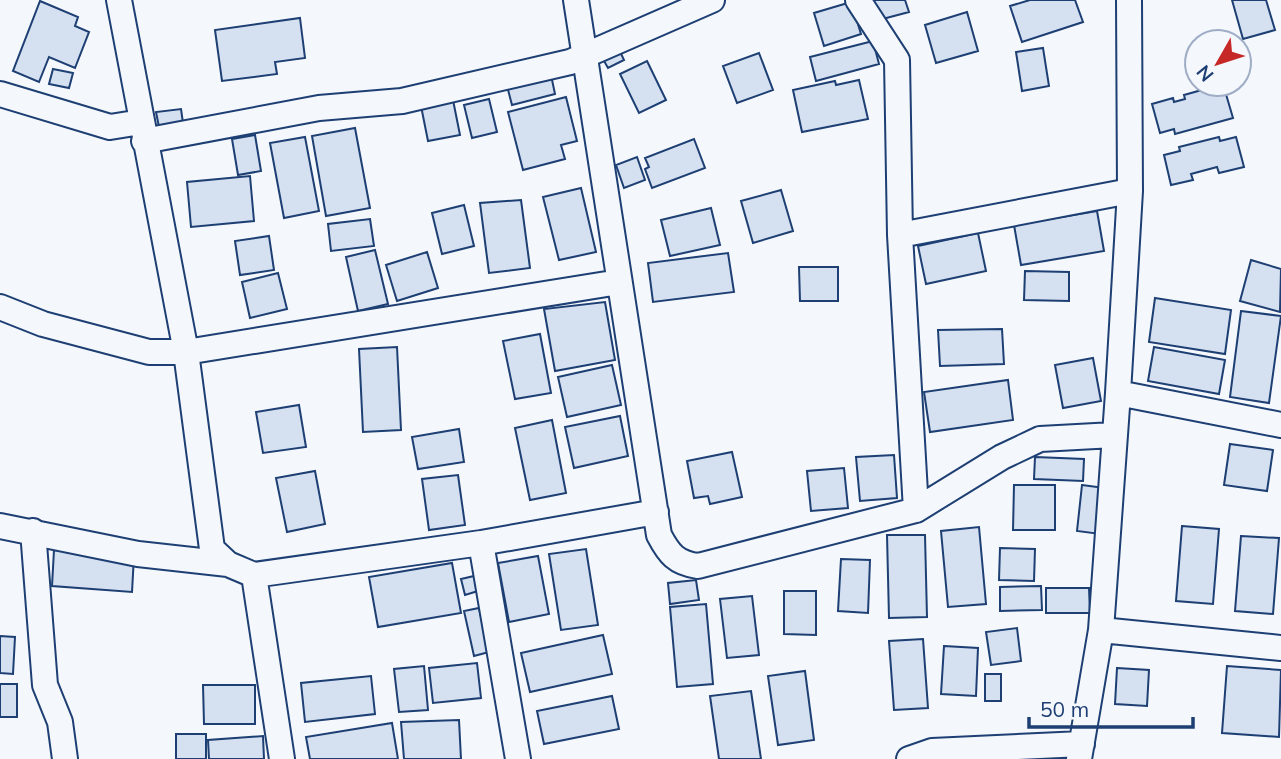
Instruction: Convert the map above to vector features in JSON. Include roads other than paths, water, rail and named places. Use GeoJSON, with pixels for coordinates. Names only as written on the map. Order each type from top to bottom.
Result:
{"type":"FeatureCollection","features":[{"type":"Feature","properties":{"kind":"street"},"geometry":{"type":"LineString","coordinates":[[119,0],[186,352],[212,549],[228,564]]}},
{"type":"Feature","properties":{"kind":"street"},"geometry":{"type":"LineString","coordinates":[[576,0],[659,535],[669,554],[684,564],[698,566],[916,510],[1002,457],[1040,439],[1114,435]]}},
{"type":"Feature","properties":{"kind":"street"},"geometry":{"type":"LineString","coordinates":[[0,94],[110,127],[143,132],[319,108],[402,101],[584,58],[712,0]]}},
{"type":"Feature","properties":{"kind":"street"},"geometry":{"type":"LineString","coordinates":[[858,0],[897,60],[900,235],[916,510]]}},
{"type":"Feature","properties":{"kind":"street"},"geometry":{"type":"LineString","coordinates":[[909,759],[932,751],[1081,752],[1101,630],[1118,393],[1130,191],[1129,0]]}},
{"type":"Feature","properties":{"kind":"street"},"geometry":{"type":"LineString","coordinates":[[900,235],[1130,191]]}},
{"type":"Feature","properties":{"kind":"street"},"geometry":{"type":"LineString","coordinates":[[0,307],[43,324],[149,352],[186,352],[619,282]]}},
{"type":"Feature","properties":{"kind":"street"},"geometry":{"type":"LineString","coordinates":[[1118,393],[1281,425]]}},
{"type":"Feature","properties":{"kind":"street"},"geometry":{"type":"LineString","coordinates":[[0,526],[138,554],[228,564],[254,575],[481,543],[656,513]]}},
{"type":"Feature","properties":{"kind":"street"},"geometry":{"type":"LineString","coordinates":[[33,531],[45,685],[60,722],[65,759]]}},
{"type":"Feature","properties":{"kind":"street"},"geometry":{"type":"LineString","coordinates":[[481,543],[518,759]]}},
{"type":"Feature","properties":{"kind":"street"},"geometry":{"type":"LineString","coordinates":[[254,575],[282,759]]}},
{"type":"Feature","properties":{"kind":"street"},"geometry":{"type":"LineString","coordinates":[[1101,630],[1281,648]]}}]}
